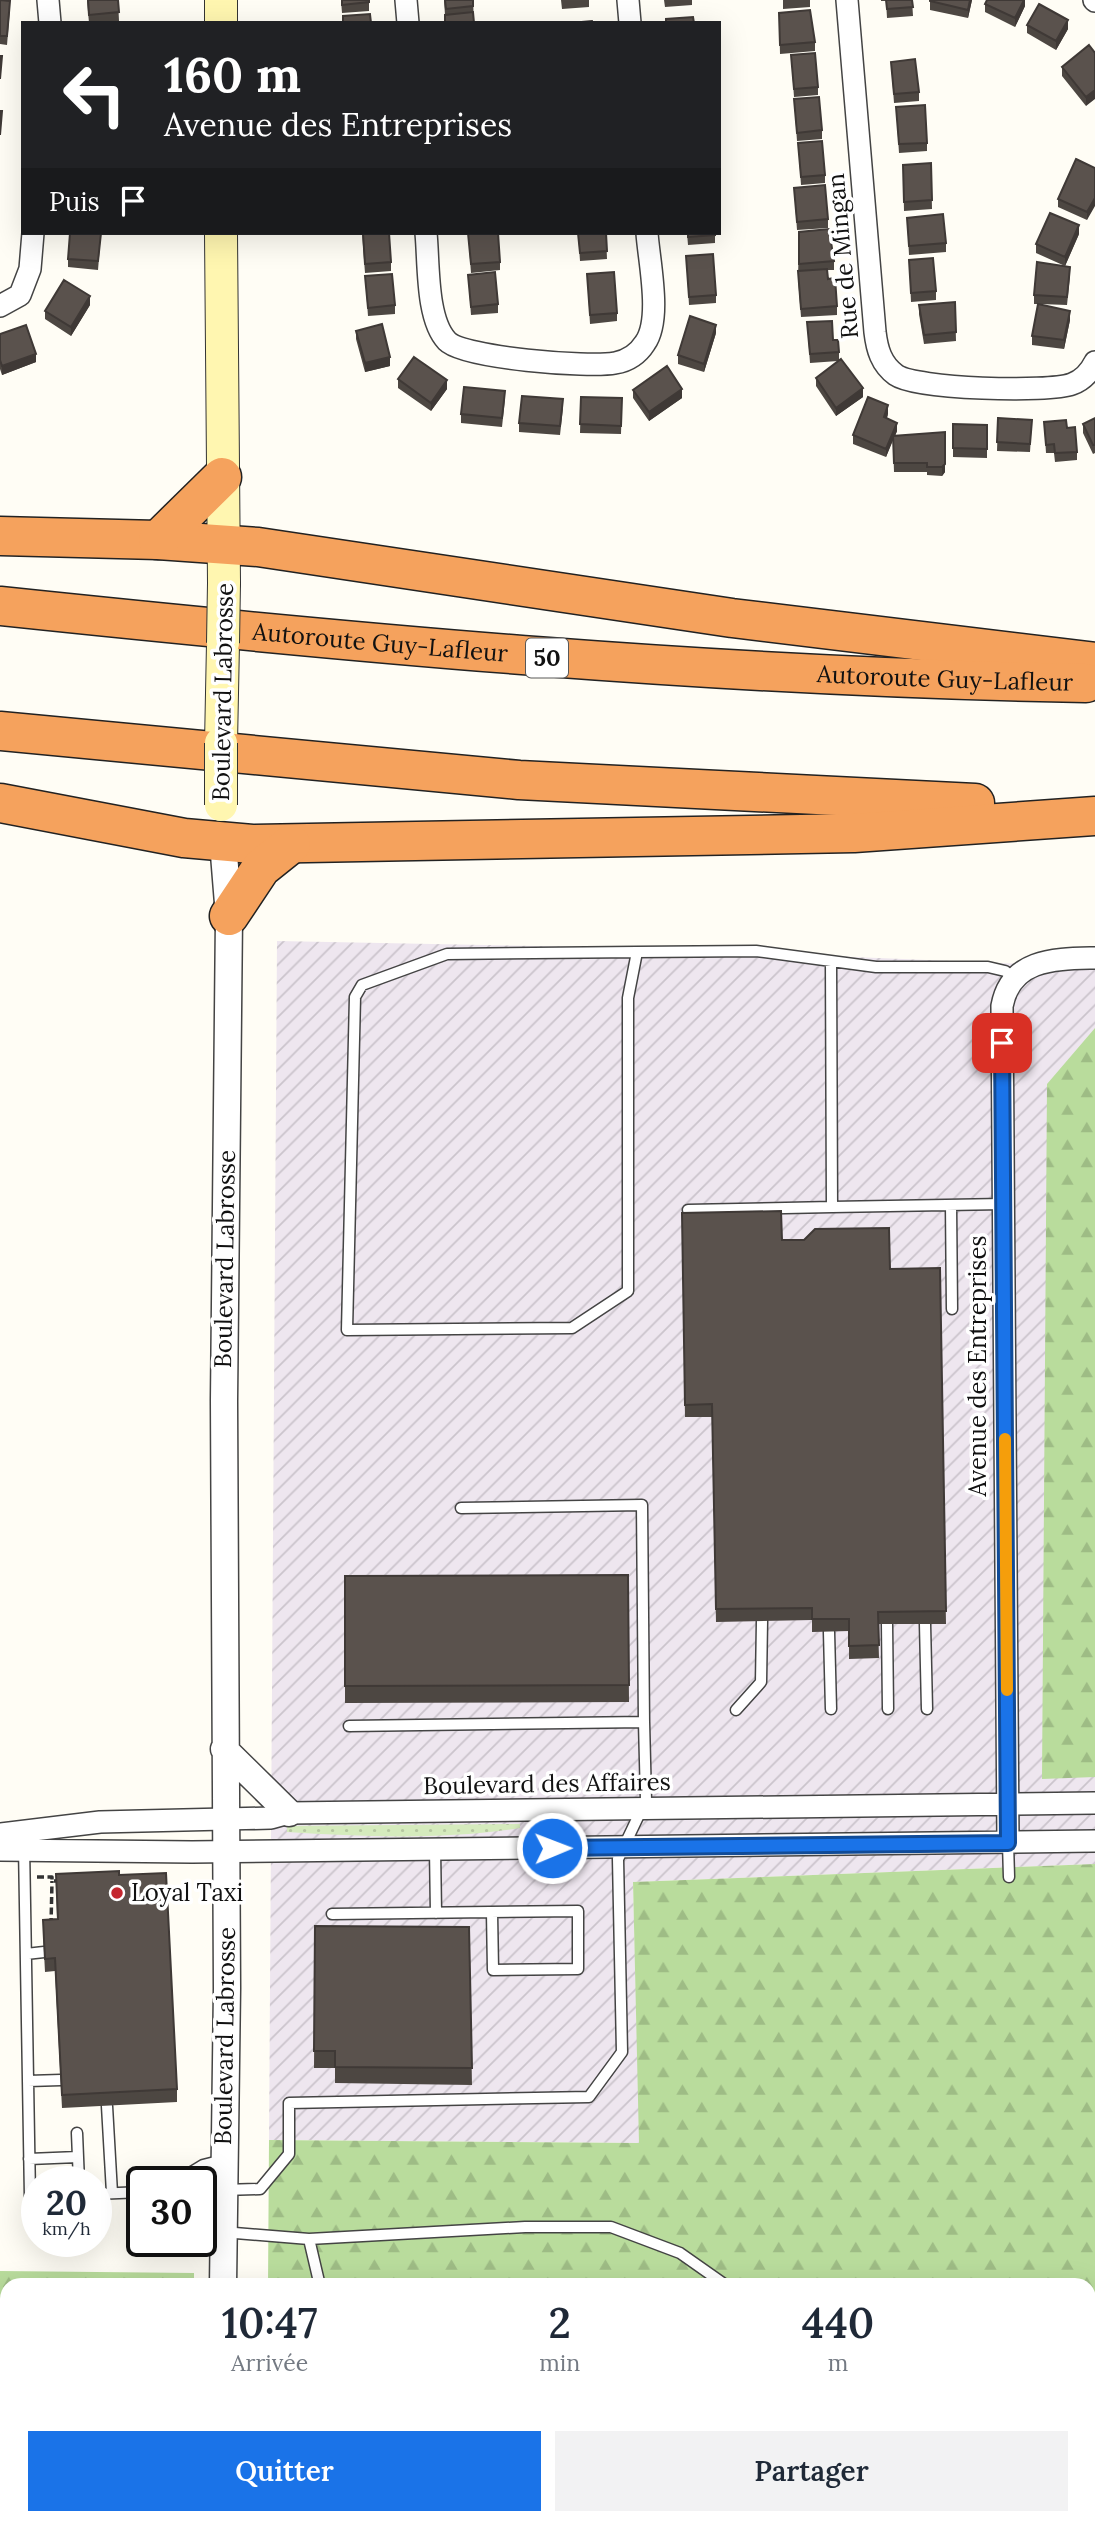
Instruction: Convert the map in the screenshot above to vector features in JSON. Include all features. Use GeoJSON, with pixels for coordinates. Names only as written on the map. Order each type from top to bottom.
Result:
{"type":"FeatureCollection","features":[{"type":"Feature","properties":{"kind":"highway"},"geometry":{"type":"LineString","coordinates":[[158,540],[222,477]]}},
{"type":"Feature","properties":{"kind":"highway"},"geometry":{"type":"LineString","coordinates":[[0,536],[158,540],[224,545],[720,616],[1095,662]]}},
{"type":"Feature","properties":{"kind":"highway","name":"Autoroute Guy-Lafleur"},"geometry":{"type":"LineString","coordinates":[[0,606],[559,659],[840,676],[1095,683]]}},
{"type":"Feature","properties":{"kind":"highway"},"geometry":{"type":"LineString","coordinates":[[0,731],[331,764],[607,786],[855,799],[1095,806]]}},
{"type":"Feature","properties":{"kind":"highway"},"geometry":{"type":"LineString","coordinates":[[0,803],[222,824],[291,844],[855,833],[1095,817]]}},
{"type":"Feature","properties":{"kind":"highway"},"geometry":{"type":"LineString","coordinates":[[229,916],[261,868],[291,844]]}},
{"type":"Feature","properties":{"kind":"main road"},"geometry":{"type":"LineString","coordinates":[[221,0],[221,21]]}},
{"type":"Feature","properties":{"kind":"main road","name":"Boulevard Labrosse"},"geometry":{"type":"LineString","coordinates":[[221,235],[224,545],[222,824]]}},
{"type":"Feature","properties":{"kind":"street"},"geometry":{"type":"LineString","coordinates":[[48,0],[50,21]]}},
{"type":"Feature","properties":{"kind":"street"},"geometry":{"type":"LineString","coordinates":[[406,0],[408,21]]}},
{"type":"Feature","properties":{"kind":"street"},"geometry":{"type":"LineString","coordinates":[[628,0],[630,21]]}},
{"type":"Feature","properties":{"kind":"street","name":"Rue de Mingan"},"geometry":{"type":"LineString","coordinates":[[847,0],[874,332],[886,366],[902,378],[924,384],[1052,388],[1084,377],[1095,362]]}},
{"type":"Feature","properties":{"kind":"street"},"geometry":{"type":"LineString","coordinates":[[0,306],[20,295],[30,269],[33,235]]}},
{"type":"Feature","properties":{"kind":"street"},"geometry":{"type":"LineString","coordinates":[[426,235],[435,323],[449,343],[482,356],[602,365],[628,360],[645,344],[651,332],[653,317],[647,235]]}},
{"type":"Feature","properties":{"kind":"street","name":"Boulevard Labrosse"},"geometry":{"type":"LineString","coordinates":[[222,824],[229,916],[224,1283],[226,1851],[223,2278]]}},
{"type":"Feature","properties":{"kind":"street"},"geometry":{"type":"LineString","coordinates":[[1014,978],[1027,967],[1042,961],[1095,958]]}},
{"type":"Feature","properties":{"kind":"street","name":"Avenue des Entreprises"},"geometry":{"type":"LineString","coordinates":[[1008,1843],[1002,1006],[1014,978]]}},
{"type":"Feature","properties":{"kind":"street"},"geometry":{"type":"LineString","coordinates":[[224,1749],[289,1813]]}},
{"type":"Feature","properties":{"kind":"street","name":"Boulevard des Affaires"},"geometry":{"type":"LineString","coordinates":[[0,1850],[24,1841],[100,1822],[271,1818],[289,1813],[1095,1803]]}},
{"type":"Feature","properties":{"kind":"street","name":"Boulevard des Affaires"},"geometry":{"type":"LineString","coordinates":[[0,1834],[24,1841],[226,1851],[1095,1841]]}},
{"type":"Feature","properties":{"kind":"lane"},"geometry":{"type":"LineString","coordinates":[[637,952],[628,998],[628,1291],[572,1328],[347,1330],[355,998],[362,985],[447,954],[637,952],[756,951],[893,968],[988,967],[1004,971],[1014,978]]}},
{"type":"Feature","properties":{"kind":"lane"},"geometry":{"type":"LineString","coordinates":[[831,961],[832,1208]]}},
{"type":"Feature","properties":{"kind":"lane"},"geometry":{"type":"LineString","coordinates":[[951,1205],[952,1309]]}},
{"type":"Feature","properties":{"kind":"lane"},"geometry":{"type":"LineString","coordinates":[[688,1210],[1003,1205]]}},
{"type":"Feature","properties":{"kind":"lane"},"geometry":{"type":"LineString","coordinates":[[223,2190],[260,2189],[289,2154],[289,2103],[589,2096],[622,2052],[618,1859],[646,1800],[642,1506],[461,1508]]}},
{"type":"Feature","properties":{"kind":"lane"},"geometry":{"type":"LineString","coordinates":[[736,1710],[761,1682],[762,1621]]}},
{"type":"Feature","properties":{"kind":"lane"},"geometry":{"type":"LineString","coordinates":[[887,1624],[888,1709]]}},
{"type":"Feature","properties":{"kind":"lane"},"geometry":{"type":"LineString","coordinates":[[925,1624],[927,1709]]}},
{"type":"Feature","properties":{"kind":"lane"},"geometry":{"type":"LineString","coordinates":[[829,1632],[831,1709]]}},
{"type":"Feature","properties":{"kind":"lane"},"geometry":{"type":"LineString","coordinates":[[349,1726],[644,1722]]}},
{"type":"Feature","properties":{"kind":"lane"},"geometry":{"type":"LineString","coordinates":[[24,1841],[29,2166]]}},
{"type":"Feature","properties":{"kind":"lane"},"geometry":{"type":"LineString","coordinates":[[1008,1843],[1009,1877]]}},
{"type":"Feature","properties":{"kind":"lane"},"geometry":{"type":"LineString","coordinates":[[435,1849],[436,1913]]}},
{"type":"Feature","properties":{"kind":"lane"},"geometry":{"type":"LineString","coordinates":[[332,1914],[578,1911],[579,1969],[493,1970],[492,1913]]}},
{"type":"Feature","properties":{"kind":"lane"},"geometry":{"type":"LineString","coordinates":[[26,1954],[44,1952]]}},
{"type":"Feature","properties":{"kind":"lane"},"geometry":{"type":"LineString","coordinates":[[28,2081],[61,2080]]}},
{"type":"Feature","properties":{"kind":"lane"},"geometry":{"type":"LineString","coordinates":[[107,2106],[110,2166]]}},
{"type":"Feature","properties":{"kind":"lane"},"geometry":{"type":"LineString","coordinates":[[77,2133],[78,2166]]}},
{"type":"Feature","properties":{"kind":"lane"},"geometry":{"type":"LineString","coordinates":[[29,2159],[78,2157]]}},
{"type":"Feature","properties":{"kind":"lane"},"geometry":{"type":"LineString","coordinates":[[200,2166],[223,2160]]}},
{"type":"Feature","properties":{"kind":"lane"},"geometry":{"type":"LineString","coordinates":[[112,2193],[126,2193]]}},
{"type":"Feature","properties":{"kind":"lane"},"geometry":{"type":"LineString","coordinates":[[223,2232],[309,2239],[525,2227],[611,2227],[680,2253],[716,2278]]}},
{"type":"Feature","properties":{"kind":"lane"},"geometry":{"type":"LineString","coordinates":[[309,2239],[318,2278]]}},
{"type":"Feature","properties":{"kind":"path"},"geometry":{"type":"LineString","coordinates":[[35,1877],[52,1877],[51,1927],[44,1927]]}},
{"type":"Feature","properties":{"kind":"path"},"geometry":{"type":"LineString","coordinates":[[52,1881],[64,1881]]}},
{"type":"Feature","properties":{"kind":"shaded area"},"geometry":{"type":"Polygon","coordinates":[[[277,941],[638,948],[1095,967],[1095,1864],[633,1882],[640,2143],[269,2140],[277,941]]]}},
{"type":"Feature","properties":{"kind":"green space"},"geometry":{"type":"Polygon","coordinates":[[[1095,1028],[1095,1777],[1042,1779],[1047,1084],[1095,1028]]]}},
{"type":"Feature","properties":{"kind":"green space"},"geometry":{"type":"Polygon","coordinates":[[[520,1824],[520,1828],[491,1832],[433,1836],[287,1832],[287,1826],[520,1824]]]}},
{"type":"Feature","properties":{"kind":"green space"},"geometry":{"type":"Polygon","coordinates":[[[1095,1864],[1095,2278],[268,2278],[269,2140],[639,2143],[633,1882],[1095,1864]]]}},
{"type":"Feature","properties":{"kind":"green space"},"geometry":{"type":"Polygon","coordinates":[[[0,2271],[194,2273],[194,2278],[0,2278],[0,2271]]]}},
{"type":"Feature","properties":{"kind":"building"},"geometry":{"type":"Polygon","coordinates":[[[0,0],[10,1],[7,36],[0,36],[0,0]]]}},
{"type":"Feature","properties":{"kind":"building"},"geometry":{"type":"Polygon","coordinates":[[[88,0],[118,0],[119,12],[89,15],[88,0]]]}},
{"type":"Feature","properties":{"kind":"building"},"geometry":{"type":"Polygon","coordinates":[[[342,0],[369,0],[369,2],[342,5],[342,0]]]}},
{"type":"Feature","properties":{"kind":"building"},"geometry":{"type":"Polygon","coordinates":[[[445,0],[473,0],[473,6],[446,9],[445,0]]]}},
{"type":"Feature","properties":{"kind":"building"},"geometry":{"type":"Polygon","coordinates":[[[886,0],[912,0],[913,7],[887,9],[886,0]]]}},
{"type":"Feature","properties":{"kind":"building"},"geometry":{"type":"Polygon","coordinates":[[[930,0],[970,0],[968,10],[930,0]]]}},
{"type":"Feature","properties":{"kind":"building"},"geometry":{"type":"Polygon","coordinates":[[[987,0],[1024,0],[1015,18],[985,4],[987,0]]]}},
{"type":"Feature","properties":{"kind":"building"},"geometry":{"type":"Polygon","coordinates":[[[1039,4],[1068,20],[1056,41],[1027,25],[1039,4]]]}},
{"type":"Feature","properties":{"kind":"building"},"geometry":{"type":"Polygon","coordinates":[[[810,10],[815,42],[780,45],[779,13],[810,10]]]}},
{"type":"Feature","properties":{"kind":"building"},"geometry":{"type":"Polygon","coordinates":[[[473,12],[474,21],[445,21],[445,15],[473,12]]]}},
{"type":"Feature","properties":{"kind":"building"},"geometry":{"type":"Polygon","coordinates":[[[370,14],[371,21],[343,21],[343,16],[370,14]]]}},
{"type":"Feature","properties":{"kind":"building"},"geometry":{"type":"Polygon","coordinates":[[[693,17],[694,21],[666,21],[693,17]]]}},
{"type":"Feature","properties":{"kind":"building"},"geometry":{"type":"Polygon","coordinates":[[[1089,45],[1095,53],[1095,90],[1086,97],[1062,67],[1089,45]]]}},
{"type":"Feature","properties":{"kind":"building"},"geometry":{"type":"Polygon","coordinates":[[[815,53],[818,87],[794,89],[791,55],[815,53]]]}},
{"type":"Feature","properties":{"kind":"building"},"geometry":{"type":"Polygon","coordinates":[[[915,59],[919,92],[894,94],[891,62],[915,59]]]}},
{"type":"Feature","properties":{"kind":"building"},"geometry":{"type":"Polygon","coordinates":[[[819,97],[822,130],[797,133],[794,99],[819,97]]]}},
{"type":"Feature","properties":{"kind":"building"},"geometry":{"type":"Polygon","coordinates":[[[925,105],[927,143],[899,144],[896,107],[925,105]]]}},
{"type":"Feature","properties":{"kind":"building"},"geometry":{"type":"Polygon","coordinates":[[[822,141],[825,175],[801,177],[798,143],[822,141]]]}},
{"type":"Feature","properties":{"kind":"building"},"geometry":{"type":"Polygon","coordinates":[[[1076,159],[1095,168],[1095,198],[1087,212],[1058,199],[1076,159]]]}},
{"type":"Feature","properties":{"kind":"building"},"geometry":{"type":"Polygon","coordinates":[[[931,163],[932,200],[904,202],[903,165],[931,163]]]}},
{"type":"Feature","properties":{"kind":"building"},"geometry":{"type":"Polygon","coordinates":[[[825,185],[828,219],[797,222],[794,188],[825,185]]]}},
{"type":"Feature","properties":{"kind":"building"},"geometry":{"type":"Polygon","coordinates":[[[1050,213],[1079,225],[1065,257],[1036,244],[1050,213]]]}},
{"type":"Feature","properties":{"kind":"building"},"geometry":{"type":"Polygon","coordinates":[[[943,214],[946,243],[909,246],[907,218],[943,214]]]}},
{"type":"Feature","properties":{"kind":"building"},"geometry":{"type":"Polygon","coordinates":[[[829,229],[834,261],[799,264],[799,232],[829,229]]]}},
{"type":"Feature","properties":{"kind":"building"},"geometry":{"type":"Polygon","coordinates":[[[70,235],[101,235],[98,261],[68,259],[70,235]]]}},
{"type":"Feature","properties":{"kind":"building"},"geometry":{"type":"Polygon","coordinates":[[[363,235],[389,235],[391,262],[365,264],[363,235]]]}},
{"type":"Feature","properties":{"kind":"building"},"geometry":{"type":"Polygon","coordinates":[[[468,235],[498,235],[500,262],[471,264],[468,235]]]}},
{"type":"Feature","properties":{"kind":"building"},"geometry":{"type":"Polygon","coordinates":[[[578,235],[606,235],[607,251],[580,253],[578,235]]]}},
{"type":"Feature","properties":{"kind":"building"},"geometry":{"type":"Polygon","coordinates":[[[713,254],[716,295],[689,297],[686,256],[713,254]]]}},
{"type":"Feature","properties":{"kind":"building"},"geometry":{"type":"Polygon","coordinates":[[[933,258],[936,291],[911,293],[909,260],[933,258]]]}},
{"type":"Feature","properties":{"kind":"building"},"geometry":{"type":"Polygon","coordinates":[[[1037,262],[1070,267],[1067,297],[1034,295],[1037,262]]]}},
{"type":"Feature","properties":{"kind":"building"},"geometry":{"type":"Polygon","coordinates":[[[827,269],[828,279],[835,278],[837,306],[801,309],[798,271],[827,269]]]}},
{"type":"Feature","properties":{"kind":"building"},"geometry":{"type":"Polygon","coordinates":[[[495,272],[498,304],[471,307],[468,275],[495,272]]]}},
{"type":"Feature","properties":{"kind":"building"},"geometry":{"type":"Polygon","coordinates":[[[614,272],[617,313],[590,315],[587,274],[614,272]]]}},
{"type":"Feature","properties":{"kind":"building"},"geometry":{"type":"Polygon","coordinates":[[[392,274],[395,305],[368,308],[365,276],[392,274]]]}},
{"type":"Feature","properties":{"kind":"building"},"geometry":{"type":"Polygon","coordinates":[[[64,280],[90,296],[71,327],[45,311],[64,280]]]}},
{"type":"Feature","properties":{"kind":"building"},"geometry":{"type":"Polygon","coordinates":[[[955,302],[956,332],[924,335],[919,305],[955,302]]]}},
{"type":"Feature","properties":{"kind":"building"},"geometry":{"type":"Polygon","coordinates":[[[1038,304],[1070,311],[1064,340],[1032,336],[1038,304]]]}},
{"type":"Feature","properties":{"kind":"building"},"geometry":{"type":"Polygon","coordinates":[[[690,316],[716,325],[704,364],[678,355],[690,316]]]}},
{"type":"Feature","properties":{"kind":"building"},"geometry":{"type":"Polygon","coordinates":[[[832,321],[833,340],[838,340],[839,352],[810,354],[807,322],[832,321]]]}},
{"type":"Feature","properties":{"kind":"building"},"geometry":{"type":"Polygon","coordinates":[[[382,324],[390,357],[365,363],[356,331],[382,324]]]}},
{"type":"Feature","properties":{"kind":"building"},"geometry":{"type":"Polygon","coordinates":[[[26,325],[36,354],[2,366],[0,334],[26,325]]]}},
{"type":"Feature","properties":{"kind":"building"},"geometry":{"type":"Polygon","coordinates":[[[414,357],[447,380],[431,403],[398,379],[414,357]]]}},
{"type":"Feature","properties":{"kind":"building"},"geometry":{"type":"Polygon","coordinates":[[[841,359],[863,388],[836,408],[816,378],[841,359]]]}},
{"type":"Feature","properties":{"kind":"building"},"geometry":{"type":"Polygon","coordinates":[[[667,366],[682,389],[649,412],[633,390],[667,366]]]}},
{"type":"Feature","properties":{"kind":"building"},"geometry":{"type":"Polygon","coordinates":[[[464,387],[505,391],[502,418],[461,414],[464,387]]]}},
{"type":"Feature","properties":{"kind":"building"},"geometry":{"type":"Polygon","coordinates":[[[522,396],[563,399],[560,426],[519,423],[522,396]]]}},
{"type":"Feature","properties":{"kind":"building"},"geometry":{"type":"Polygon","coordinates":[[[581,397],[622,398],[621,426],[580,424],[581,397]]]}},
{"type":"Feature","properties":{"kind":"building"},"geometry":{"type":"Polygon","coordinates":[[[868,397],[888,405],[884,417],[897,423],[886,449],[853,435],[868,397]]]}},
{"type":"Feature","properties":{"kind":"building"},"geometry":{"type":"Polygon","coordinates":[[[998,418],[1032,420],[1030,444],[997,442],[998,418]]]}},
{"type":"Feature","properties":{"kind":"building"},"geometry":{"type":"Polygon","coordinates":[[[1095,418],[1095,445],[1093,445],[1083,424],[1095,418]]]}},
{"type":"Feature","properties":{"kind":"building"},"geometry":{"type":"Polygon","coordinates":[[[1066,420],[1067,428],[1075,427],[1077,452],[1055,453],[1054,444],[1046,445],[1044,422],[1066,420]]]}},
{"type":"Feature","properties":{"kind":"building"},"geometry":{"type":"Polygon","coordinates":[[[953,424],[987,425],[987,449],[953,448],[953,424]]]}},
{"type":"Feature","properties":{"kind":"building"},"geometry":{"type":"Polygon","coordinates":[[[945,432],[945,464],[942,467],[927,467],[927,463],[894,463],[893,436],[945,432]]]}},
{"type":"Feature","properties":{"kind":"building"},"geometry":{"type":"Polygon","coordinates":[[[781,1211],[782,1240],[804,1240],[815,1229],[889,1228],[890,1269],[940,1268],[946,1611],[878,1612],[879,1645],[849,1646],[849,1619],[812,1619],[812,1608],[716,1609],[712,1404],[685,1405],[682,1213],[781,1211]]]}},
{"type":"Feature","properties":{"kind":"building"},"geometry":{"type":"Polygon","coordinates":[[[628,1575],[629,1685],[345,1686],[345,1576],[628,1575]]]}},
{"type":"Feature","properties":{"kind":"building"},"geometry":{"type":"Polygon","coordinates":[[[119,1871],[119,1875],[166,1873],[177,2089],[62,2095],[55,1958],[45,1959],[43,1920],[58,1919],[56,1874],[119,1871]]]}},
{"type":"Feature","properties":{"kind":"building"},"geometry":{"type":"Polygon","coordinates":[[[315,1926],[469,1927],[472,2068],[335,2067],[335,2051],[314,2051],[315,1926]]]}},
{"type":"Feature","properties":{"kind":"slow traffic"},"geometry":{"type":"LineString","coordinates":[[1005,1439],[1007,1690]]}},
{"type":"Feature","properties":{"kind":"place","name":"Loyal Taxi"},"geometry":{"type":"Point","coordinates":[117,1893]}},
{"type":"Feature","properties":{"kind":"route"},"geometry":{"type":"LineString","coordinates":[[552,1848],[1008,1843],[1002,1043]]}}]}
